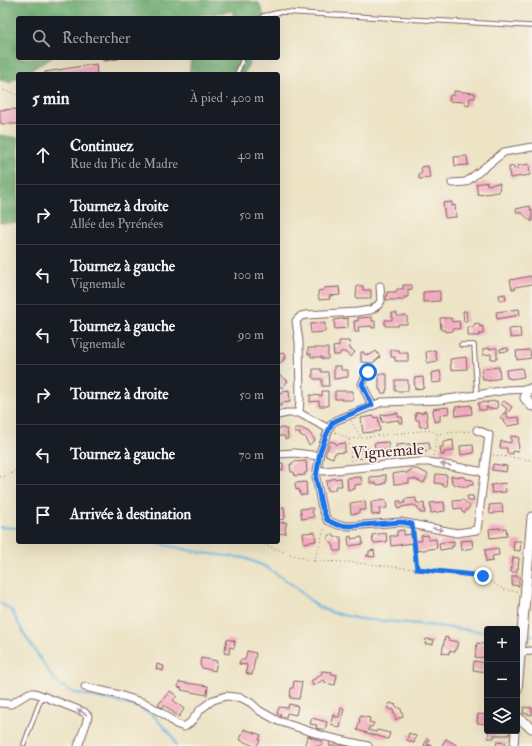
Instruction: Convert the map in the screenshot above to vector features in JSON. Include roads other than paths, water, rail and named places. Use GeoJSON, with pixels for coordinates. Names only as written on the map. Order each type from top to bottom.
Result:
{"type":"FeatureCollection","features":[{"type":"Feature","properties":{"kind":"street"},"geometry":{"type":"LineString","coordinates":[[452,183],[466,182],[504,152],[532,147]]}},
{"type":"Feature","properties":{"kind":"street"},"geometry":{"type":"LineString","coordinates":[[298,413],[300,398],[299,342],[296,321],[301,316],[306,315],[371,310],[381,301],[380,286]]}},
{"type":"Feature","properties":{"kind":"street"},"geometry":{"type":"LineString","coordinates":[[368,372],[362,384],[372,405]]}},
{"type":"Feature","properties":{"kind":"street"},"geometry":{"type":"LineString","coordinates":[[477,430],[489,435],[477,530],[457,533],[401,522],[350,526],[338,525],[327,520],[321,504],[316,478],[320,452],[332,423],[382,402],[440,400],[513,389],[531,388]]}},
{"type":"Feature","properties":{"kind":"street"},"geometry":{"type":"LineString","coordinates":[[529,403],[525,395],[531,388]]}},
{"type":"Feature","properties":{"kind":"street"},"geometry":{"type":"LineString","coordinates":[[516,390],[529,403]]}},
{"type":"Feature","properties":{"kind":"street"},"geometry":{"type":"LineString","coordinates":[[280,415],[298,413],[329,429]]}},
{"type":"Feature","properties":{"kind":"street"},"geometry":{"type":"LineString","coordinates":[[280,454],[295,453],[319,456]]}},
{"type":"Feature","properties":{"kind":"street","name":"Vignemale"},"geometry":{"type":"LineString","coordinates":[[317,470],[324,471],[418,462],[484,472]]}},
{"type":"Feature","properties":{"kind":"street"},"geometry":{"type":"LineString","coordinates":[[532,517],[520,652],[532,651]]}},
{"type":"Feature","properties":{"kind":"street"},"geometry":{"type":"LineString","coordinates":[[85,687],[116,694],[145,704],[165,714],[176,724],[184,727],[190,723],[201,709],[213,700],[226,696],[242,698],[252,703],[260,712],[278,721],[327,738],[368,746]]}},
{"type":"Feature","properties":{"kind":"street"},"geometry":{"type":"LineString","coordinates":[[0,703],[10,704],[29,693],[35,693],[84,712],[88,716],[78,746]]}},
{"type":"Feature","properties":{"kind":"street"},"geometry":{"type":"LineString","coordinates":[[520,719],[532,728]]}},
{"type":"Feature","properties":{"kind":"street"},"geometry":{"type":"LineString","coordinates":[[514,746],[515,734]]}},
{"type":"Feature","properties":{"kind":"lane"},"geometry":{"type":"LineString","coordinates":[[263,16],[281,12],[532,26]]}},
{"type":"Feature","properties":{"kind":"lane"},"geometry":{"type":"LineString","coordinates":[[238,72],[242,60]]}},
{"type":"Feature","properties":{"kind":"lane"},"geometry":{"type":"LineString","coordinates":[[461,345],[474,345],[476,395]]}},
{"type":"Feature","properties":{"kind":"lane"},"geometry":{"type":"LineString","coordinates":[[24,744],[42,696]]}},
{"type":"Feature","properties":{"kind":"waterway"},"geometry":{"type":"LineString","coordinates":[[0,527],[16,528]]}},
{"type":"Feature","properties":{"kind":"waterway"},"geometry":{"type":"LineString","coordinates":[[160,544],[203,553],[245,558],[266,567],[290,583],[317,606],[330,612],[359,619],[484,632]]}},
{"type":"Feature","properties":{"kind":"waterway"},"geometry":{"type":"LineString","coordinates":[[0,603],[12,611],[24,634],[53,678],[60,685],[74,693],[115,701],[139,708],[153,715],[173,737],[176,746]]}},
{"type":"Feature","properties":{"kind":"waterway"},"geometry":{"type":"LineString","coordinates":[[525,635],[532,635]]}}]}
